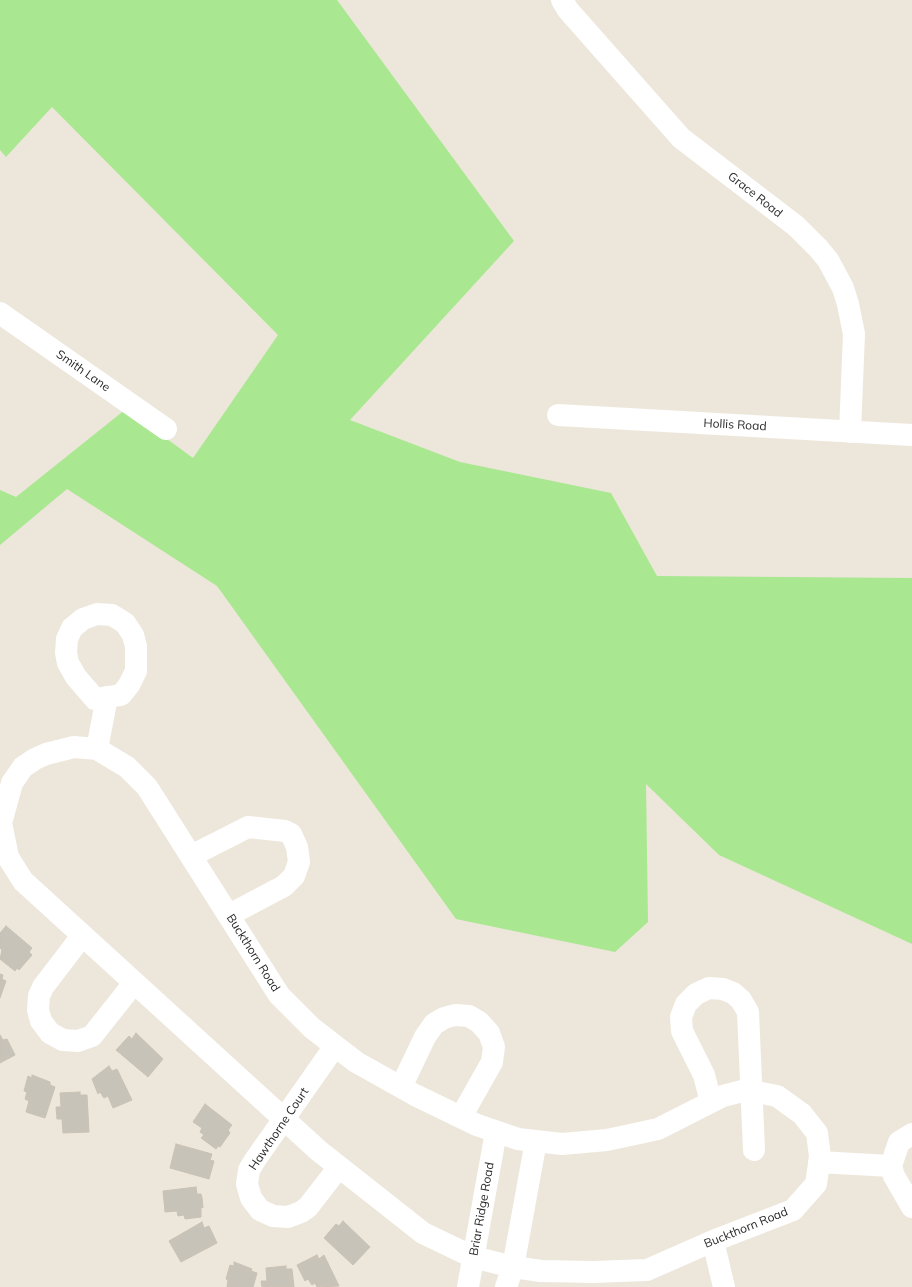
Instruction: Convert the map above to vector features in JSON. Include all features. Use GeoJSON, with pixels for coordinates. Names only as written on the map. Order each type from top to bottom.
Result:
{"type":"FeatureCollection","features":[{"type":"Feature","properties":{"kind":"street","name":"Grace Road"},"geometry":{"type":"LineString","coordinates":[[562,0],[568,10],[681,138],[796,226],[828,260],[836,274],[846,298],[854,334],[850,432]]}},
{"type":"Feature","properties":{"kind":"street","name":"Smith Lane"},"geometry":{"type":"LineString","coordinates":[[0,313],[166,429]]}},
{"type":"Feature","properties":{"kind":"street","name":"Hollis Road"},"geometry":{"type":"LineString","coordinates":[[558,414],[912,435]]}},
{"type":"Feature","properties":{"kind":"street"},"geometry":{"type":"LineString","coordinates":[[97,749],[107,697]]}},
{"type":"Feature","properties":{"kind":"street","name":"Buckthorn Road"},"geometry":{"type":"LineString","coordinates":[[74,747],[97,749],[127,767],[147,786],[279,995],[312,1028],[356,1062],[401,1087],[496,1132],[518,1139],[562,1144],[607,1140],[658,1129],[723,1096],[746,1090],[777,1096],[802,1114],[817,1133],[819,1162],[816,1184],[793,1210],[713,1241],[650,1279],[593,1272],[541,1271],[510,1277],[473,1256],[423,1233],[339,1167],[284,1119],[23,881],[8,857],[1,831],[1,823],[12,783],[23,768],[46,754],[74,747]]}},
{"type":"Feature","properties":{"kind":"street"},"geometry":{"type":"LineString","coordinates":[[191,856],[248,827],[285,831],[291,834],[298,847],[299,862],[294,876],[284,886],[229,915]]}},
{"type":"Feature","properties":{"kind":"street"},"geometry":{"type":"LineString","coordinates":[[82,936],[43,987],[39,996],[38,1010],[41,1021],[50,1033],[63,1040],[78,1041],[92,1036],[134,983]]}},
{"type":"Feature","properties":{"kind":"street"},"geometry":{"type":"LineString","coordinates":[[711,1102],[704,1075],[682,1031],[681,1017],[686,1004],[696,994],[709,988],[723,989],[733,993],[741,1000],[748,1012],[754,1150]]}},
{"type":"Feature","properties":{"kind":"street"},"geometry":{"type":"LineString","coordinates":[[401,1087],[425,1037],[434,1024],[444,1018],[455,1015],[469,1016],[479,1022],[489,1033],[494,1047],[492,1062],[462,1117]]}},
{"type":"Feature","properties":{"kind":"street","name":"Hawthorne Court"},"geometry":{"type":"LineString","coordinates":[[335,1046],[249,1170],[247,1184],[251,1198],[260,1210],[273,1216],[288,1217],[301,1212],[308,1207],[339,1167]]}},
{"type":"Feature","properties":{"kind":"street","name":"Briar Ridge Road"},"geometry":{"type":"LineString","coordinates":[[468,1287],[496,1132]]}},
{"type":"Feature","properties":{"kind":"street"},"geometry":{"type":"LineString","coordinates":[[912,1134],[899,1142],[891,1166],[894,1176],[912,1207]]}},
{"type":"Feature","properties":{"kind":"street"},"geometry":{"type":"LineString","coordinates":[[510,1277],[536,1141]]}},
{"type":"Feature","properties":{"kind":"street"},"geometry":{"type":"LineString","coordinates":[[819,1162],[891,1166]]}},
{"type":"Feature","properties":{"kind":"street"},"geometry":{"type":"LineString","coordinates":[[713,1241],[724,1287]]}},
{"type":"Feature","properties":{"kind":"green space"},"geometry":{"type":"Polygon","coordinates":[[[0,0],[337,0],[514,241],[350,420],[460,462],[611,493],[657,576],[912,578],[912,944],[719,855],[646,784],[648,922],[615,952],[456,919],[217,586],[67,489],[0,545],[0,490],[16,497],[126,409],[193,458],[278,335],[52,107],[6,157],[0,150],[0,0]]]}},
{"type":"Feature","properties":{"kind":"building"},"geometry":{"type":"Polygon","coordinates":[[[6,926],[32,948],[29,952],[32,955],[19,970],[17,968],[15,971],[0,959],[2,950],[0,948],[0,933],[6,926]]]}},
{"type":"Feature","properties":{"kind":"building"},"geometry":{"type":"Polygon","coordinates":[[[0,974],[3,975],[2,979],[6,981],[0,998],[0,974]]]}},
{"type":"Feature","properties":{"kind":"building"},"geometry":{"type":"Polygon","coordinates":[[[136,1033],[163,1059],[148,1077],[116,1050],[129,1036],[132,1039],[136,1033]]]}},
{"type":"Feature","properties":{"kind":"building"},"geometry":{"type":"Polygon","coordinates":[[[0,1035],[3,1040],[7,1039],[15,1055],[0,1063],[0,1035]]]}},
{"type":"Feature","properties":{"kind":"building"},"geometry":{"type":"Polygon","coordinates":[[[109,1066],[112,1071],[117,1069],[132,1100],[113,1108],[108,1096],[104,1098],[100,1092],[98,1094],[92,1079],[109,1066]]]}},
{"type":"Feature","properties":{"kind":"building"},"geometry":{"type":"Polygon","coordinates":[[[32,1075],[50,1082],[50,1085],[55,1087],[45,1118],[26,1112],[29,1101],[25,1099],[27,1092],[24,1091],[28,1076],[32,1078],[32,1075]]]}},
{"type":"Feature","properties":{"kind":"building"},"geometry":{"type":"Polygon","coordinates":[[[80,1092],[80,1095],[87,1095],[89,1132],[63,1133],[62,1119],[57,1119],[56,1107],[61,1107],[60,1093],[80,1092]]]}},
{"type":"Feature","properties":{"kind":"building"},"geometry":{"type":"Polygon","coordinates":[[[205,1104],[232,1125],[228,1130],[230,1133],[220,1147],[218,1146],[216,1149],[201,1138],[204,1135],[200,1132],[202,1128],[193,1122],[205,1104]]]}},
{"type":"Feature","properties":{"kind":"building"},"geometry":{"type":"Polygon","coordinates":[[[176,1144],[212,1154],[210,1160],[214,1161],[209,1179],[170,1168],[176,1144]]]}},
{"type":"Feature","properties":{"kind":"building"},"geometry":{"type":"Polygon","coordinates":[[[196,1187],[197,1194],[201,1194],[202,1198],[203,1208],[201,1207],[201,1217],[185,1219],[184,1215],[178,1216],[177,1211],[165,1212],[163,1191],[196,1187]]]}},
{"type":"Feature","properties":{"kind":"building"},"geometry":{"type":"Polygon","coordinates":[[[343,1221],[370,1247],[353,1265],[324,1238],[336,1224],[339,1226],[343,1221]]]}},
{"type":"Feature","properties":{"kind":"building"},"geometry":{"type":"Polygon","coordinates":[[[202,1222],[204,1228],[209,1226],[217,1243],[181,1262],[169,1241],[202,1222]]]}},
{"type":"Feature","properties":{"kind":"building"},"geometry":{"type":"Polygon","coordinates":[[[317,1255],[319,1259],[324,1255],[339,1286],[317,1287],[315,1283],[312,1285],[308,1279],[305,1281],[297,1265],[317,1255]]]}},
{"type":"Feature","properties":{"kind":"building"},"geometry":{"type":"Polygon","coordinates":[[[234,1262],[252,1269],[251,1271],[257,1273],[253,1287],[227,1287],[228,1280],[226,1279],[230,1265],[234,1266],[234,1262]]]}},
{"type":"Feature","properties":{"kind":"building"},"geometry":{"type":"Polygon","coordinates":[[[286,1266],[286,1269],[292,1269],[294,1287],[262,1287],[261,1281],[267,1281],[266,1268],[286,1266]]]}}]}
